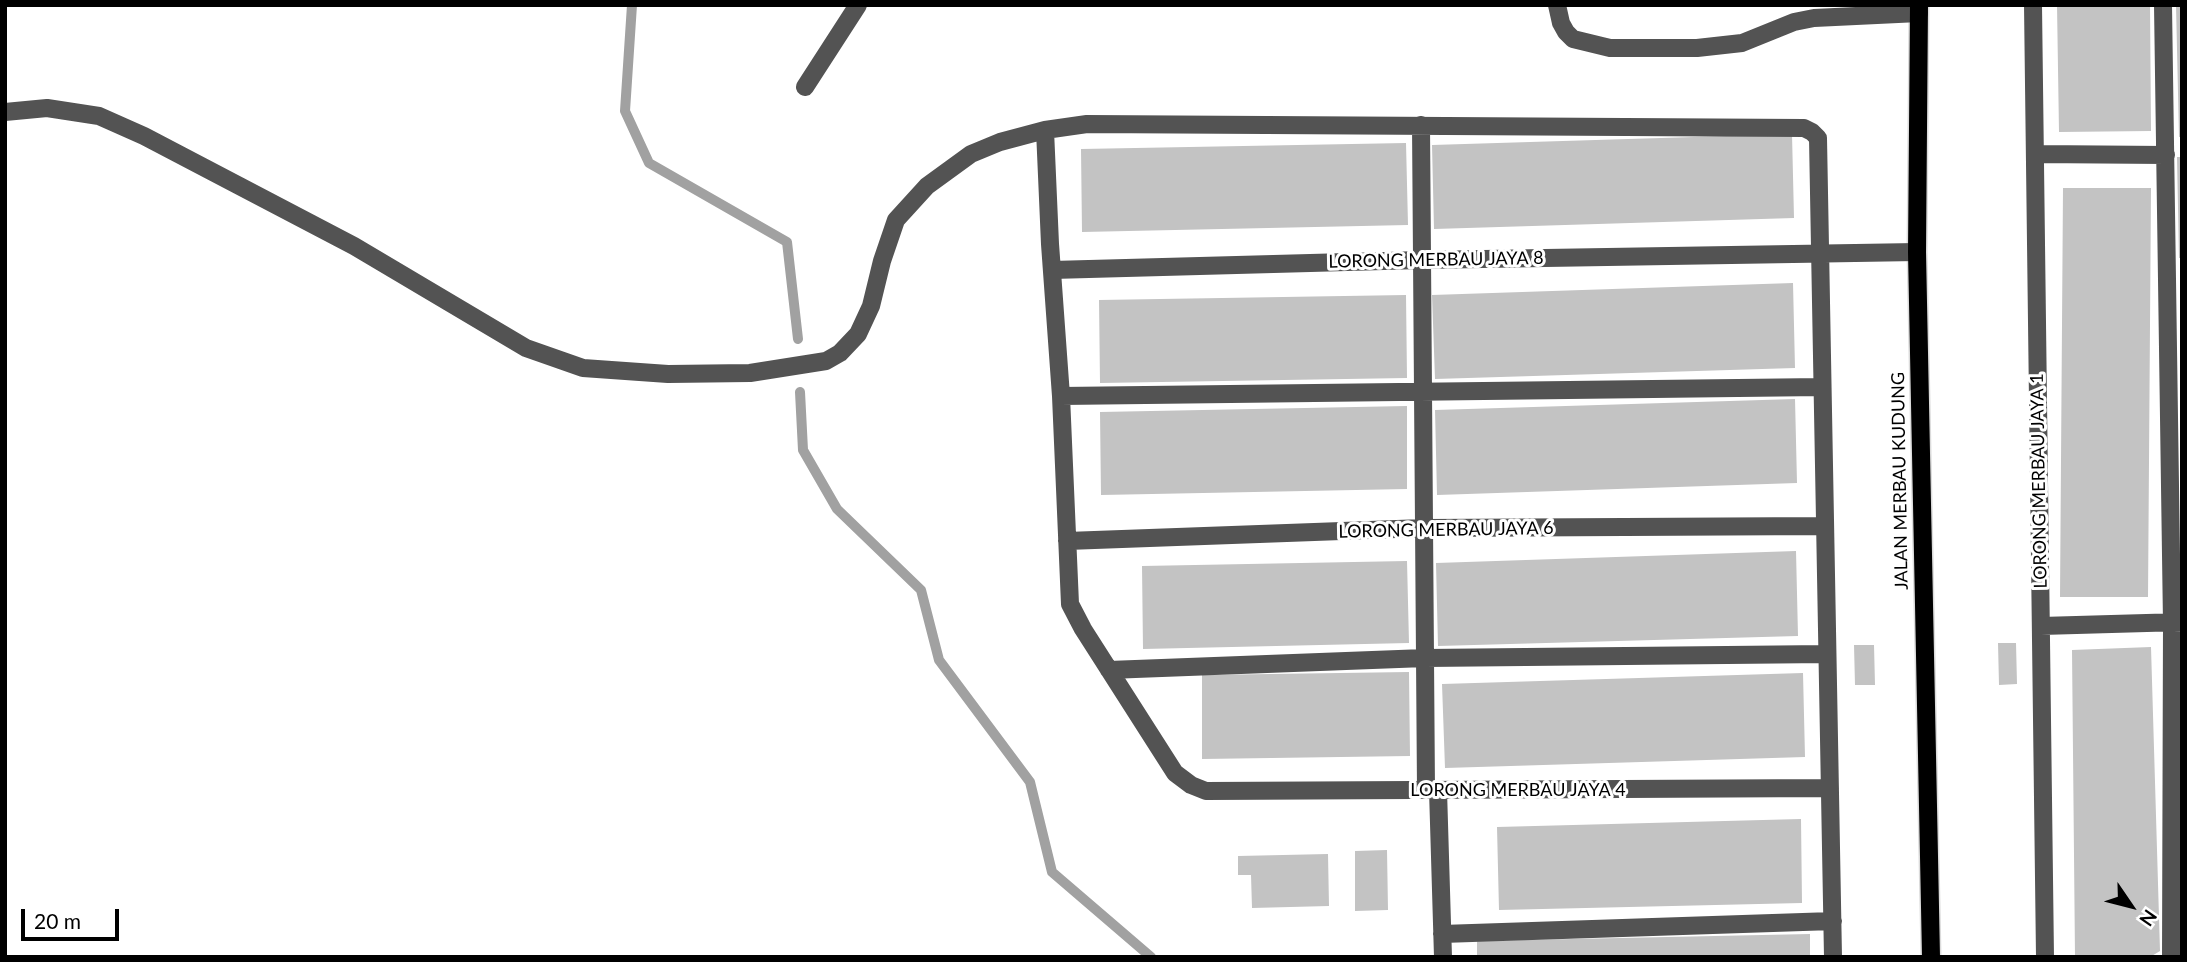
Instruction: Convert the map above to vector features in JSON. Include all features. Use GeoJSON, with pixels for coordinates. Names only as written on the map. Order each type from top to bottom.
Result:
{"type":"FeatureCollection","features":[{"type":"Feature","properties":{"kind":"main road","name":"JALAN MERBAU KUDUNG"},"geometry":{"type":"LineString","coordinates":[[1919,9],[1917,252],[1931,957]]}},
{"type":"Feature","properties":{"kind":"street"},"geometry":{"type":"LineString","coordinates":[[805,87],[858,5]]}},
{"type":"Feature","properties":{"kind":"street"},"geometry":{"type":"LineString","coordinates":[[1557,5],[1561,23],[1573,38],[1609,48],[1719,46],[1742,43],[1785,25],[1814,18],[1919,9]]}},
{"type":"Feature","properties":{"kind":"street","name":"LORONG MERBAU JAYA 1"},"geometry":{"type":"LineString","coordinates":[[2034,5],[2045,957]]}},
{"type":"Feature","properties":{"kind":"street"},"geometry":{"type":"LineString","coordinates":[[2163,5],[2177,623],[2171,957]]}},
{"type":"Feature","properties":{"kind":"street"},"geometry":{"type":"LineString","coordinates":[[5,112],[47,108],[99,116],[144,136],[354,246],[526,348],[583,369],[668,374],[750,373],[826,361],[840,353],[858,334],[871,306],[896,220],[919,194],[971,154],[1000,142],[1045,130],[1087,124],[1794,127],[1812,132],[1818,138],[1833,957]]}},
{"type":"Feature","properties":{"kind":"street"},"geometry":{"type":"LineString","coordinates":[[1422,125],[1425,658],[1443,957]]}},
{"type":"Feature","properties":{"kind":"street"},"geometry":{"type":"LineString","coordinates":[[1045,130],[1070,604],[1109,670],[1425,658],[1827,654]]}},
{"type":"Feature","properties":{"kind":"street"},"geometry":{"type":"LineString","coordinates":[[2035,153],[2166,155]]}},
{"type":"Feature","properties":{"kind":"street","name":"LORONG MERBAU JAYA 8"},"geometry":{"type":"LineString","coordinates":[[1052,270],[1421,260],[1917,252]]}},
{"type":"Feature","properties":{"kind":"street"},"geometry":{"type":"LineString","coordinates":[[1061,397],[1822,387]]}},
{"type":"Feature","properties":{"kind":"street","name":"LORONG MERBAU JAYA 6"},"geometry":{"type":"LineString","coordinates":[[1068,541],[1424,528],[1825,526]]}},
{"type":"Feature","properties":{"kind":"street"},"geometry":{"type":"LineString","coordinates":[[2041,626],[2177,623]]}},
{"type":"Feature","properties":{"kind":"street","name":"LORONG MERBAU JAYA 4"},"geometry":{"type":"LineString","coordinates":[[1109,670],[1175,773],[1191,785],[1206,791],[1830,788]]}},
{"type":"Feature","properties":{"kind":"street"},"geometry":{"type":"LineString","coordinates":[[1442,934],[1833,921]]}},
{"type":"Feature","properties":{"kind":"building"},"geometry":{"type":"Polygon","coordinates":[[[2057,5],[2150,5],[2151,131],[2059,132],[2057,5]]]}},
{"type":"Feature","properties":{"kind":"building"},"geometry":{"type":"Polygon","coordinates":[[[2176,5],[2182,5],[2182,137],[2179,137],[2176,5]]]}},
{"type":"Feature","properties":{"kind":"building"},"geometry":{"type":"Polygon","coordinates":[[[1792,134],[1794,218],[1434,229],[1432,145],[1792,134]]]}},
{"type":"Feature","properties":{"kind":"building"},"geometry":{"type":"Polygon","coordinates":[[[1406,143],[1408,225],[1082,232],[1081,149],[1406,143]]]}},
{"type":"Feature","properties":{"kind":"building"},"geometry":{"type":"Polygon","coordinates":[[[2177,157],[2182,157],[2182,258],[2179,258],[2177,157]]]}},
{"type":"Feature","properties":{"kind":"building"},"geometry":{"type":"Polygon","coordinates":[[[2063,188],[2151,188],[2148,597],[2060,597],[2063,188]]]}},
{"type":"Feature","properties":{"kind":"building"},"geometry":{"type":"Polygon","coordinates":[[[1793,283],[1795,368],[1435,379],[1432,295],[1793,283]]]}},
{"type":"Feature","properties":{"kind":"building"},"geometry":{"type":"Polygon","coordinates":[[[1406,295],[1407,378],[1100,383],[1099,300],[1406,295]]]}},
{"type":"Feature","properties":{"kind":"building"},"geometry":{"type":"Polygon","coordinates":[[[1795,399],[1797,483],[1437,495],[1435,410],[1795,399]]]}},
{"type":"Feature","properties":{"kind":"building"},"geometry":{"type":"Polygon","coordinates":[[[1407,406],[1407,489],[1101,495],[1100,412],[1407,406]]]}},
{"type":"Feature","properties":{"kind":"building"},"geometry":{"type":"Polygon","coordinates":[[[1796,551],[1798,636],[1438,646],[1436,563],[1796,551]]]}},
{"type":"Feature","properties":{"kind":"building"},"geometry":{"type":"Polygon","coordinates":[[[1407,561],[1409,643],[1143,649],[1142,566],[1407,561]]]}},
{"type":"Feature","properties":{"kind":"building"},"geometry":{"type":"Polygon","coordinates":[[[1998,643],[2016,643],[2017,684],[1999,685],[1998,643]]]}},
{"type":"Feature","properties":{"kind":"building"},"geometry":{"type":"Polygon","coordinates":[[[1854,645],[1874,645],[1875,685],[1855,685],[1854,645]]]}},
{"type":"Feature","properties":{"kind":"building"},"geometry":{"type":"Polygon","coordinates":[[[2151,647],[2160,951],[2150,957],[2075,957],[2072,650],[2151,647]]]}},
{"type":"Feature","properties":{"kind":"building"},"geometry":{"type":"Polygon","coordinates":[[[1409,672],[1410,756],[1202,759],[1202,675],[1409,672]]]}},
{"type":"Feature","properties":{"kind":"building"},"geometry":{"type":"Polygon","coordinates":[[[1803,673],[1805,757],[1445,768],[1442,684],[1803,673]]]}},
{"type":"Feature","properties":{"kind":"building"},"geometry":{"type":"Polygon","coordinates":[[[1801,819],[1802,903],[1499,910],[1497,827],[1801,819]]]}},
{"type":"Feature","properties":{"kind":"building"},"geometry":{"type":"Polygon","coordinates":[[[1387,850],[1388,910],[1355,911],[1355,851],[1387,850]]]}},
{"type":"Feature","properties":{"kind":"building"},"geometry":{"type":"Polygon","coordinates":[[[1328,854],[1329,906],[1252,908],[1251,875],[1238,875],[1238,856],[1328,854]]]}},
{"type":"Feature","properties":{"kind":"building"},"geometry":{"type":"Polygon","coordinates":[[[1810,934],[1810,957],[1477,957],[1477,941],[1810,934]]]}},
{"type":"Feature","properties":{"kind":"waterway"},"geometry":{"type":"LineString","coordinates":[[632,5],[625,111],[649,163],[787,242],[798,339]]}},
{"type":"Feature","properties":{"kind":"waterway"},"geometry":{"type":"LineString","coordinates":[[800,392],[803,450],[837,509],[921,590],[939,660],[1030,782],[1052,872],[1151,957]]}}]}
